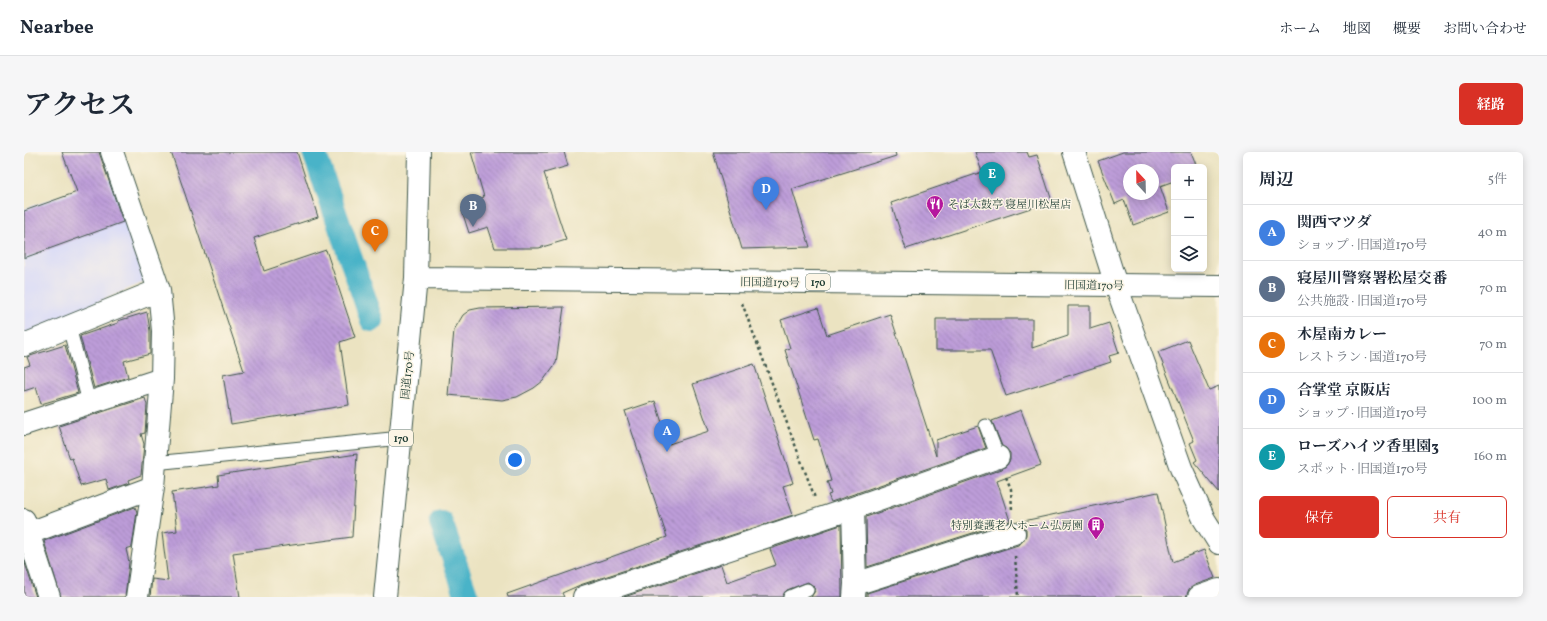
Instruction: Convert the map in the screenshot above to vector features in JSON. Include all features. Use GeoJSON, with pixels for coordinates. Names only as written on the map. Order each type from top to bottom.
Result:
{"type":"FeatureCollection","features":[{"type":"Feature","properties":{"kind":"main road"},"geometry":{"type":"LineString","coordinates":[[112,152],[159,290],[163,331],[162,379],[153,487],[137,597]]}},
{"type":"Feature","properties":{"kind":"main road","name":"国道170号"},"geometry":{"type":"LineString","coordinates":[[386,597],[416,278],[419,152]]}},
{"type":"Feature","properties":{"kind":"main road"},"geometry":{"type":"LineString","coordinates":[[1074,152],[1116,285],[1181,468],[1204,518],[1219,543]]}},
{"type":"Feature","properties":{"kind":"main road","name":"旧国道170号"},"geometry":{"type":"LineString","coordinates":[[416,278],[1219,286]]}},
{"type":"Feature","properties":{"kind":"main road"},"geometry":{"type":"LineString","coordinates":[[24,345],[159,290]]}},
{"type":"Feature","properties":{"kind":"main road"},"geometry":{"type":"LineString","coordinates":[[24,424],[162,379]]}},
{"type":"Feature","properties":{"kind":"main road"},"geometry":{"type":"LineString","coordinates":[[584,597],[853,508],[998,457]]}},
{"type":"Feature","properties":{"kind":"main road"},"geometry":{"type":"LineString","coordinates":[[49,597],[26,529],[153,487]]}},
{"type":"Feature","properties":{"kind":"main road"},"geometry":{"type":"LineString","coordinates":[[853,508],[855,591],[1014,533]]}},
{"type":"Feature","properties":{"kind":"main road"},"geometry":{"type":"LineString","coordinates":[[1199,597],[1219,590]]}},
{"type":"Feature","properties":{"kind":"lane"},"geometry":{"type":"LineString","coordinates":[[69,327],[89,402]]}},
{"type":"Feature","properties":{"kind":"lane"},"geometry":{"type":"LineString","coordinates":[[986,426],[998,457]]}},
{"type":"Feature","properties":{"kind":"lane"},"geometry":{"type":"LineString","coordinates":[[154,463],[401,438]]}},
{"type":"Feature","properties":{"kind":"lane"},"geometry":{"type":"LineString","coordinates":[[790,597],[807,590]]}},
{"type":"Feature","properties":{"kind":"path"},"geometry":{"type":"LineString","coordinates":[[734,282],[822,518]]}},
{"type":"Feature","properties":{"kind":"shaded area"},"geometry":{"type":"Polygon","coordinates":[[[117,176],[146,281],[24,335],[24,209],[117,176]]]}},
{"type":"Feature","properties":{"kind":"building"},"geometry":{"type":"Polygon","coordinates":[[[62,152],[99,152],[123,222],[24,258],[24,211],[77,192],[62,152]]]}},
{"type":"Feature","properties":{"kind":"building"},"geometry":{"type":"Polygon","coordinates":[[[171,152],[297,152],[318,217],[254,238],[264,271],[326,250],[355,337],[340,342],[349,405],[231,424],[223,375],[244,371],[171,152]]]}},
{"type":"Feature","properties":{"kind":"building"},"geometry":{"type":"Polygon","coordinates":[[[471,152],[564,152],[568,166],[544,173],[566,240],[539,248],[495,248],[488,227],[469,233],[462,211],[481,204],[479,199],[484,197],[471,152]]]}},
{"type":"Feature","properties":{"kind":"building"},"geometry":{"type":"Polygon","coordinates":[[[713,152],[895,152],[896,156],[792,189],[810,247],[742,249],[713,152]]]}},
{"type":"Feature","properties":{"kind":"building"},"geometry":{"type":"Polygon","coordinates":[[[975,152],[1027,152],[1029,157],[1037,155],[1052,201],[906,249],[891,203],[982,172],[975,152]]]}},
{"type":"Feature","properties":{"kind":"building"},"geometry":{"type":"Polygon","coordinates":[[[1123,152],[1191,152],[1196,164],[1171,164],[1171,182],[1160,186],[1169,212],[1133,225],[1124,200],[1115,204],[1098,161],[1123,152]]]}},
{"type":"Feature","properties":{"kind":"building"},"geometry":{"type":"Polygon","coordinates":[[[1068,306],[1090,306],[1090,329],[1109,323],[1119,353],[1109,356],[1111,362],[1006,396],[990,350],[936,350],[936,319],[1032,319],[1032,348],[1068,336],[1068,306]]]}},
{"type":"Feature","properties":{"kind":"building"},"geometry":{"type":"Polygon","coordinates":[[[564,307],[556,363],[543,381],[534,388],[517,397],[502,400],[448,395],[454,330],[463,315],[470,310],[480,308],[564,307]]]}},
{"type":"Feature","properties":{"kind":"building"},"geometry":{"type":"Polygon","coordinates":[[[818,308],[827,335],[890,314],[936,456],[936,440],[978,426],[986,448],[831,502],[828,495],[831,494],[827,482],[831,481],[818,439],[814,440],[785,350],[790,348],[781,320],[818,308]]]}},
{"type":"Feature","properties":{"kind":"building"},"geometry":{"type":"Polygon","coordinates":[[[147,312],[150,331],[150,354],[124,361],[128,377],[94,388],[80,336],[118,323],[118,321],[147,312]]]}},
{"type":"Feature","properties":{"kind":"building"},"geometry":{"type":"Polygon","coordinates":[[[1188,340],[1209,390],[1219,386],[1219,492],[1194,462],[1197,460],[1190,443],[1194,441],[1158,352],[1188,340]]]}},
{"type":"Feature","properties":{"kind":"building"},"geometry":{"type":"Polygon","coordinates":[[[65,345],[78,393],[41,404],[36,387],[24,391],[24,367],[30,365],[27,357],[65,345]]]}},
{"type":"Feature","properties":{"kind":"building"},"geometry":{"type":"Polygon","coordinates":[[[754,364],[793,483],[783,486],[793,515],[580,585],[562,593],[564,597],[508,597],[507,594],[667,537],[625,411],[655,401],[669,444],[709,431],[693,384],[754,364]]]}},
{"type":"Feature","properties":{"kind":"building"},"geometry":{"type":"Polygon","coordinates":[[[145,398],[147,405],[145,433],[141,434],[144,444],[141,475],[128,480],[129,483],[109,490],[106,479],[81,486],[59,426],[145,398]]]}},
{"type":"Feature","properties":{"kind":"building"},"geometry":{"type":"Polygon","coordinates":[[[1021,410],[1041,465],[997,481],[1010,521],[867,567],[866,517],[1002,469],[1010,460],[1010,453],[1002,446],[992,421],[1021,410]]]}},
{"type":"Feature","properties":{"kind":"building"},"geometry":{"type":"Polygon","coordinates":[[[357,454],[352,537],[233,553],[240,597],[150,597],[152,579],[168,581],[162,533],[177,531],[172,492],[219,485],[218,475],[357,454]]]}},
{"type":"Feature","properties":{"kind":"building"},"geometry":{"type":"Polygon","coordinates":[[[1158,492],[1173,562],[1204,550],[1215,578],[1195,585],[1189,589],[1186,597],[867,597],[867,593],[1018,545],[1023,541],[1026,535],[1026,529],[1019,522],[1158,492]]]}},
{"type":"Feature","properties":{"kind":"building"},"geometry":{"type":"Polygon","coordinates":[[[135,507],[137,512],[132,547],[126,549],[129,562],[125,597],[61,597],[44,541],[135,507]]]}},
{"type":"Feature","properties":{"kind":"building"},"geometry":{"type":"Polygon","coordinates":[[[841,525],[842,597],[811,597],[815,591],[814,587],[808,582],[787,590],[782,597],[624,597],[721,565],[727,582],[776,565],[770,549],[841,525]]]}},
{"type":"Feature","properties":{"kind":"building"},"geometry":{"type":"Polygon","coordinates":[[[24,560],[36,597],[24,597],[24,560]]]}},
{"type":"Feature","properties":{"kind":"waterway"},"geometry":{"type":"LineString","coordinates":[[314,152],[372,320]]}},
{"type":"Feature","properties":{"kind":"waterway"},"geometry":{"type":"LineString","coordinates":[[441,522],[467,597]]}},
{"type":"Feature","properties":{"kind":"place","name":"ローズハイツ香里園3"},"geometry":{"type":"Point","coordinates":[992,195]}},
{"type":"Feature","properties":{"kind":"place","name":"合掌堂 京阪店"},"geometry":{"type":"Point","coordinates":[766,210]}},
{"type":"Feature","properties":{"kind":"place","name":"そば太鼓亭 寝屋川松屋店"},"geometry":{"type":"Point","coordinates":[935,219]}},
{"type":"Feature","properties":{"kind":"place","name":"寝屋川警察署松屋交番"},"geometry":{"type":"Point","coordinates":[473,227]}},
{"type":"Feature","properties":{"kind":"place","name":"木屋南カレー"},"geometry":{"type":"Point","coordinates":[375,252]}},
{"type":"Feature","properties":{"kind":"place","name":"関西マツダ"},"geometry":{"type":"Point","coordinates":[667,452]}},
{"type":"Feature","properties":{"kind":"place","name":"特別養護老人ホーム弘房園"},"geometry":{"type":"Point","coordinates":[1096,540]}}]}
